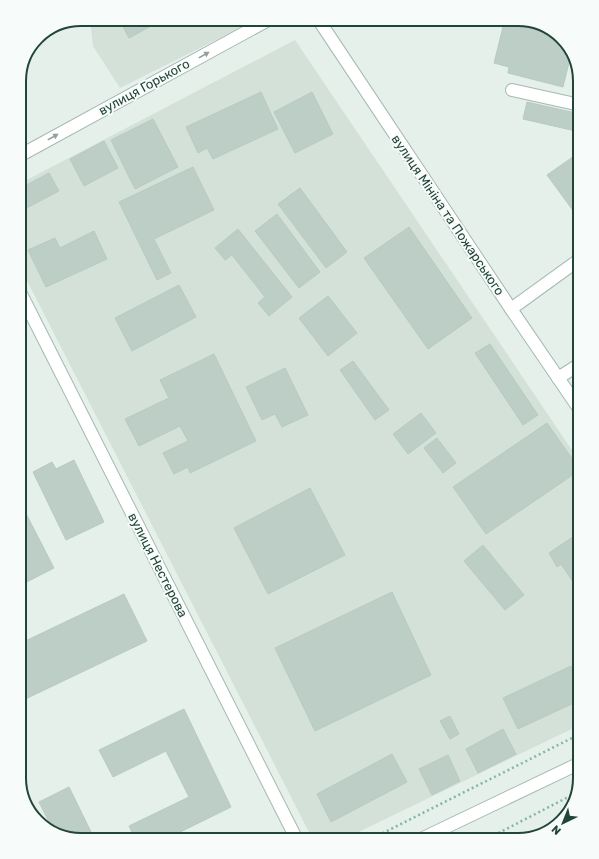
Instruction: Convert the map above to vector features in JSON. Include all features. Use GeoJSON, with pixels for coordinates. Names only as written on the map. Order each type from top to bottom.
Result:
{"type":"FeatureCollection","features":[{"type":"Feature","properties":{"kind":"street","name":"вулиця Горького"},"geometry":{"type":"LineString","coordinates":[[26,152],[257,26]]}},
{"type":"Feature","properties":{"kind":"street","name":"вулиця Мініна та Пожарського"},"geometry":{"type":"LineString","coordinates":[[323,26],[573,400]]}},
{"type":"Feature","properties":{"kind":"street"},"geometry":{"type":"LineString","coordinates":[[512,90],[573,103]]}},
{"type":"Feature","properties":{"kind":"street"},"geometry":{"type":"LineString","coordinates":[[511,309],[573,264]]}},
{"type":"Feature","properties":{"kind":"street","name":"вулиця Нестерова"},"geometry":{"type":"LineString","coordinates":[[26,304],[293,833]]}},
{"type":"Feature","properties":{"kind":"street"},"geometry":{"type":"LineString","coordinates":[[558,378],[573,368]]}},
{"type":"Feature","properties":{"kind":"street"},"geometry":{"type":"LineString","coordinates":[[433,833],[573,765]]}},
{"type":"Feature","properties":{"kind":"path"},"geometry":{"type":"LineString","coordinates":[[383,833],[573,738]]}},
{"type":"Feature","properties":{"kind":"path"},"geometry":{"type":"LineString","coordinates":[[499,833],[569,797]]}},
{"type":"Feature","properties":{"kind":"shaded area"},"geometry":{"type":"Polygon","coordinates":[[[91,26],[244,26],[120,88],[93,46],[91,26]]]}},
{"type":"Feature","properties":{"kind":"shaded area"},"geometry":{"type":"Polygon","coordinates":[[[295,40],[573,452],[573,728],[356,833],[309,833],[26,279],[26,180],[295,40]]]}},
{"type":"Feature","properties":{"kind":"building"},"geometry":{"type":"Polygon","coordinates":[[[123,26],[151,26],[129,38],[123,26]]]}},
{"type":"Feature","properties":{"kind":"building"},"geometry":{"type":"Polygon","coordinates":[[[503,26],[529,27],[549,35],[566,53],[569,61],[563,87],[508,73],[509,67],[494,63],[503,26]]]}},
{"type":"Feature","properties":{"kind":"building"},"geometry":{"type":"Polygon","coordinates":[[[261,92],[278,129],[213,159],[207,148],[198,153],[186,127],[261,92]]]}},
{"type":"Feature","properties":{"kind":"building"},"geometry":{"type":"Polygon","coordinates":[[[312,92],[333,134],[295,153],[274,112],[312,92]]]}},
{"type":"Feature","properties":{"kind":"building"},"geometry":{"type":"Polygon","coordinates":[[[527,102],[573,112],[573,130],[523,119],[527,102]]]}},
{"type":"Feature","properties":{"kind":"building"},"geometry":{"type":"Polygon","coordinates":[[[153,119],[178,167],[135,189],[111,140],[153,119]]]}},
{"type":"Feature","properties":{"kind":"building"},"geometry":{"type":"Polygon","coordinates":[[[104,141],[118,168],[84,186],[70,159],[104,141]]]}},
{"type":"Feature","properties":{"kind":"building"},"geometry":{"type":"Polygon","coordinates":[[[573,157],[573,210],[547,175],[573,157]]]}},
{"type":"Feature","properties":{"kind":"building"},"geometry":{"type":"Polygon","coordinates":[[[193,167],[214,210],[154,239],[171,273],[157,280],[119,202],[193,167]]]}},
{"type":"Feature","properties":{"kind":"building"},"geometry":{"type":"Polygon","coordinates":[[[49,173],[59,191],[26,208],[26,185],[49,173]]]}},
{"type":"Feature","properties":{"kind":"building"},"geometry":{"type":"Polygon","coordinates":[[[300,188],[347,252],[326,268],[278,204],[300,188]]]}},
{"type":"Feature","properties":{"kind":"building"},"geometry":{"type":"Polygon","coordinates":[[[277,214],[320,272],[299,288],[255,231],[277,214]]]}},
{"type":"Feature","properties":{"kind":"building"},"geometry":{"type":"Polygon","coordinates":[[[409,227],[472,318],[428,349],[364,258],[409,227]]]}},
{"type":"Feature","properties":{"kind":"building"},"geometry":{"type":"Polygon","coordinates":[[[238,229],[292,297],[269,316],[258,303],[265,297],[232,255],[225,260],[215,248],[238,229]]]}},
{"type":"Feature","properties":{"kind":"building"},"geometry":{"type":"Polygon","coordinates":[[[94,231],[107,259],[46,287],[28,250],[55,238],[60,248],[94,231]]]}},
{"type":"Feature","properties":{"kind":"building"},"geometry":{"type":"Polygon","coordinates":[[[179,285],[196,317],[132,351],[115,318],[179,285]]]}},
{"type":"Feature","properties":{"kind":"building"},"geometry":{"type":"Polygon","coordinates":[[[328,296],[357,333],[328,356],[299,318],[328,296]]]}},
{"type":"Feature","properties":{"kind":"building"},"geometry":{"type":"Polygon","coordinates":[[[490,344],[538,415],[523,425],[475,353],[490,344]]]}},
{"type":"Feature","properties":{"kind":"building"},"geometry":{"type":"Polygon","coordinates":[[[214,354],[256,441],[190,473],[188,467],[174,474],[163,453],[188,441],[180,426],[139,446],[125,419],[169,398],[160,380],[214,354]]]}},
{"type":"Feature","properties":{"kind":"building"},"geometry":{"type":"Polygon","coordinates":[[[353,361],[389,410],[375,420],[340,370],[353,361]]]}},
{"type":"Feature","properties":{"kind":"building"},"geometry":{"type":"Polygon","coordinates":[[[285,368],[308,415],[282,427],[275,414],[262,420],[246,387],[285,368]]]}},
{"type":"Feature","properties":{"kind":"building"},"geometry":{"type":"Polygon","coordinates":[[[421,413],[436,433],[408,454],[393,434],[421,413]]]}},
{"type":"Feature","properties":{"kind":"building"},"geometry":{"type":"Polygon","coordinates":[[[547,423],[573,460],[573,475],[486,534],[453,487],[547,423]]]}},
{"type":"Feature","properties":{"kind":"building"},"geometry":{"type":"Polygon","coordinates":[[[437,438],[456,463],[443,473],[424,448],[437,438]]]}},
{"type":"Feature","properties":{"kind":"building"},"geometry":{"type":"Polygon","coordinates":[[[74,460],[104,522],[66,540],[33,472],[52,462],[56,469],[74,460]]]}},
{"type":"Feature","properties":{"kind":"building"},"geometry":{"type":"Polygon","coordinates":[[[310,488],[345,555],[268,594],[234,528],[310,488]]]}},
{"type":"Feature","properties":{"kind":"building"},"geometry":{"type":"Polygon","coordinates":[[[26,514],[54,568],[26,582],[26,514]]]}},
{"type":"Feature","properties":{"kind":"building"},"geometry":{"type":"Polygon","coordinates":[[[573,537],[573,582],[561,564],[557,567],[549,553],[573,537]]]}},
{"type":"Feature","properties":{"kind":"building"},"geometry":{"type":"Polygon","coordinates":[[[483,545],[524,595],[505,610],[464,561],[483,545]]]}},
{"type":"Feature","properties":{"kind":"building"},"geometry":{"type":"Polygon","coordinates":[[[392,592],[431,675],[315,731],[275,648],[392,592]]]}},
{"type":"Feature","properties":{"kind":"building"},"geometry":{"type":"Polygon","coordinates":[[[124,594],[147,641],[26,699],[26,641],[124,594]]]}},
{"type":"Feature","properties":{"kind":"building"},"geometry":{"type":"Polygon","coordinates":[[[571,666],[573,670],[573,703],[518,729],[503,698],[571,666]]]}},
{"type":"Feature","properties":{"kind":"building"},"geometry":{"type":"Polygon","coordinates":[[[184,709],[231,807],[178,833],[132,833],[129,826],[189,797],[166,751],[113,777],[99,750],[184,709]]]}},
{"type":"Feature","properties":{"kind":"building"},"geometry":{"type":"Polygon","coordinates":[[[450,716],[459,734],[450,739],[440,721],[450,716]]]}},
{"type":"Feature","properties":{"kind":"building"},"geometry":{"type":"Polygon","coordinates":[[[503,729],[516,754],[478,773],[466,749],[503,729]]]}},
{"type":"Feature","properties":{"kind":"building"},"geometry":{"type":"Polygon","coordinates":[[[392,754],[407,782],[331,822],[317,794],[392,754]]]}},
{"type":"Feature","properties":{"kind":"building"},"geometry":{"type":"Polygon","coordinates":[[[448,755],[460,781],[432,795],[419,769],[448,755]]]}},
{"type":"Feature","properties":{"kind":"building"},"geometry":{"type":"Polygon","coordinates":[[[69,787],[92,833],[70,832],[50,824],[39,802],[69,787]]]}}]}
